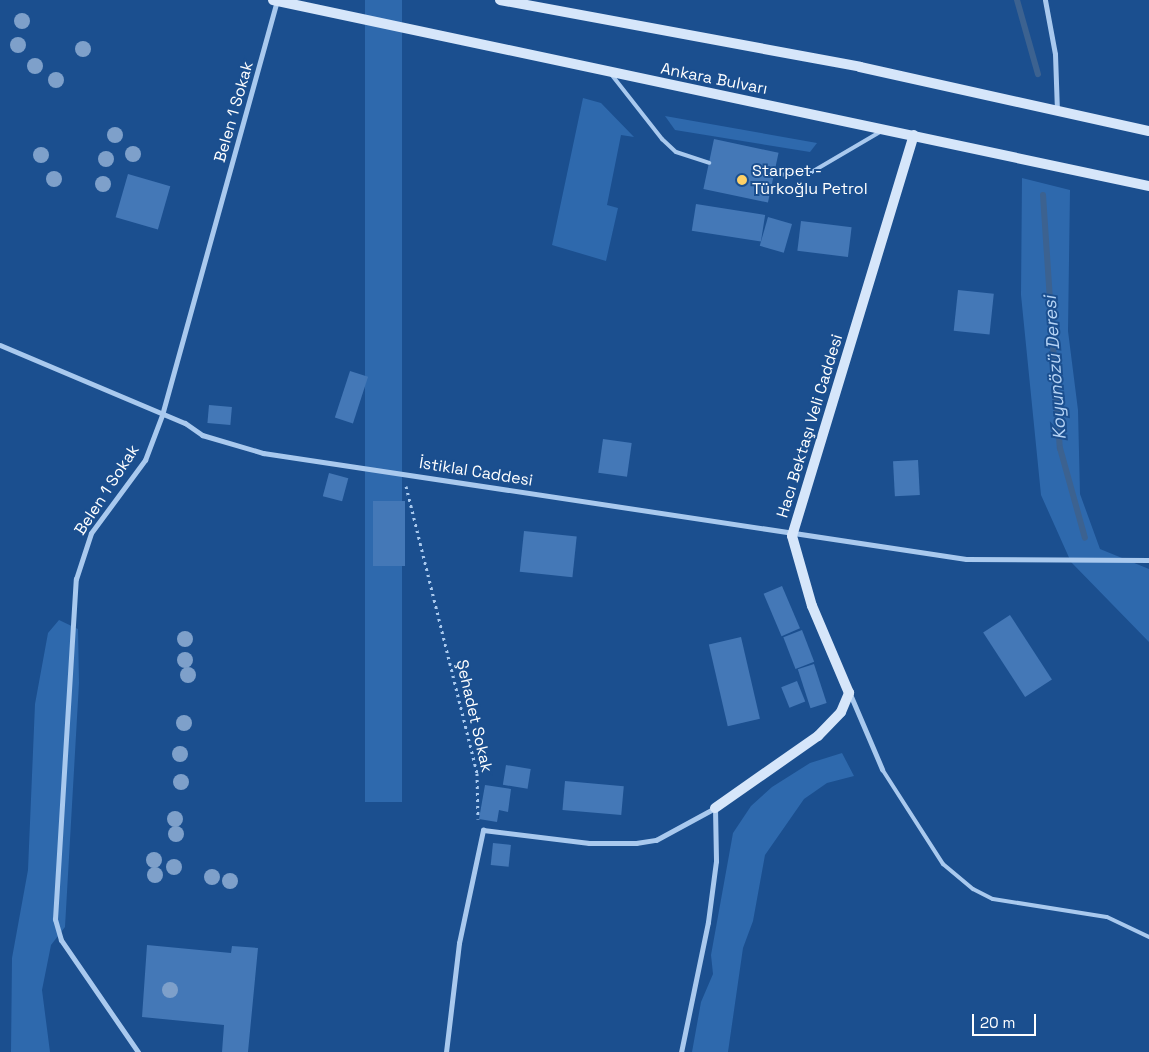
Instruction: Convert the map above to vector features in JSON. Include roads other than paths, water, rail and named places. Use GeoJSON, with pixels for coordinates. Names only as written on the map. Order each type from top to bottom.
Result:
{"type":"FeatureCollection","features":[{"type":"Feature","properties":{"kind":"main road","name":"Ankara Bulvarı"},"geometry":{"type":"LineString","coordinates":[[275,0],[611,74],[914,135],[1149,186]]}},
{"type":"Feature","properties":{"kind":"main road"},"geometry":{"type":"LineString","coordinates":[[500,0],[860,67],[1149,131]]}},
{"type":"Feature","properties":{"kind":"main road","name":"Hacı Bektaşı Veli Caddesi"},"geometry":{"type":"LineString","coordinates":[[850,694],[812,606],[792,536],[914,135]]}},
{"type":"Feature","properties":{"kind":"main road"},"geometry":{"type":"LineString","coordinates":[[714,808],[818,736],[841,712],[850,694]]}},
{"type":"Feature","properties":{"kind":"street","name":"Belen 1 Sokak"},"geometry":{"type":"LineString","coordinates":[[138,1052],[61,940],[55,919],[76,579],[91,533],[145,460],[162,416],[275,0]]}},
{"type":"Feature","properties":{"kind":"street"},"geometry":{"type":"LineString","coordinates":[[1045,0],[1055,54],[1057,111]]}},
{"type":"Feature","properties":{"kind":"street","name":"İstiklal Caddesi"},"geometry":{"type":"LineString","coordinates":[[0,346],[234,447],[792,536],[966,559],[1149,560]]}},
{"type":"Feature","properties":{"kind":"street"},"geometry":{"type":"LineString","coordinates":[[850,694],[882,769]]}},
{"type":"Feature","properties":{"kind":"street"},"geometry":{"type":"LineString","coordinates":[[446,1052],[459,943],[483,830],[589,843],[636,842],[656,840],[714,808],[716,861],[708,922],[681,1052]]}},
{"type":"Feature","properties":{"kind":"lane"},"geometry":{"type":"LineString","coordinates":[[611,74],[662,139],[676,152],[709,163]]}},
{"type":"Feature","properties":{"kind":"lane"},"geometry":{"type":"LineString","coordinates":[[774,175],[810,173],[885,129]]}},
{"type":"Feature","properties":{"kind":"lane"},"geometry":{"type":"LineString","coordinates":[[882,769],[943,864],[973,889],[993,899],[1107,917],[1149,937]]}},
{"type":"Feature","properties":{"kind":"waterway","name":"Koyunözü Deresi"},"geometry":{"type":"LineString","coordinates":[[1017,0],[1038,74]]}},
{"type":"Feature","properties":{"kind":"waterway","name":"Koyunözü Deresi"},"geometry":{"type":"LineString","coordinates":[[1043,195],[1060,448],[1085,538]]}},
{"type":"Feature","properties":{"kind":"place","name":"Starpet - Türkoğlu Petrol"},"geometry":{"type":"Point","coordinates":[742,180]}}]}
